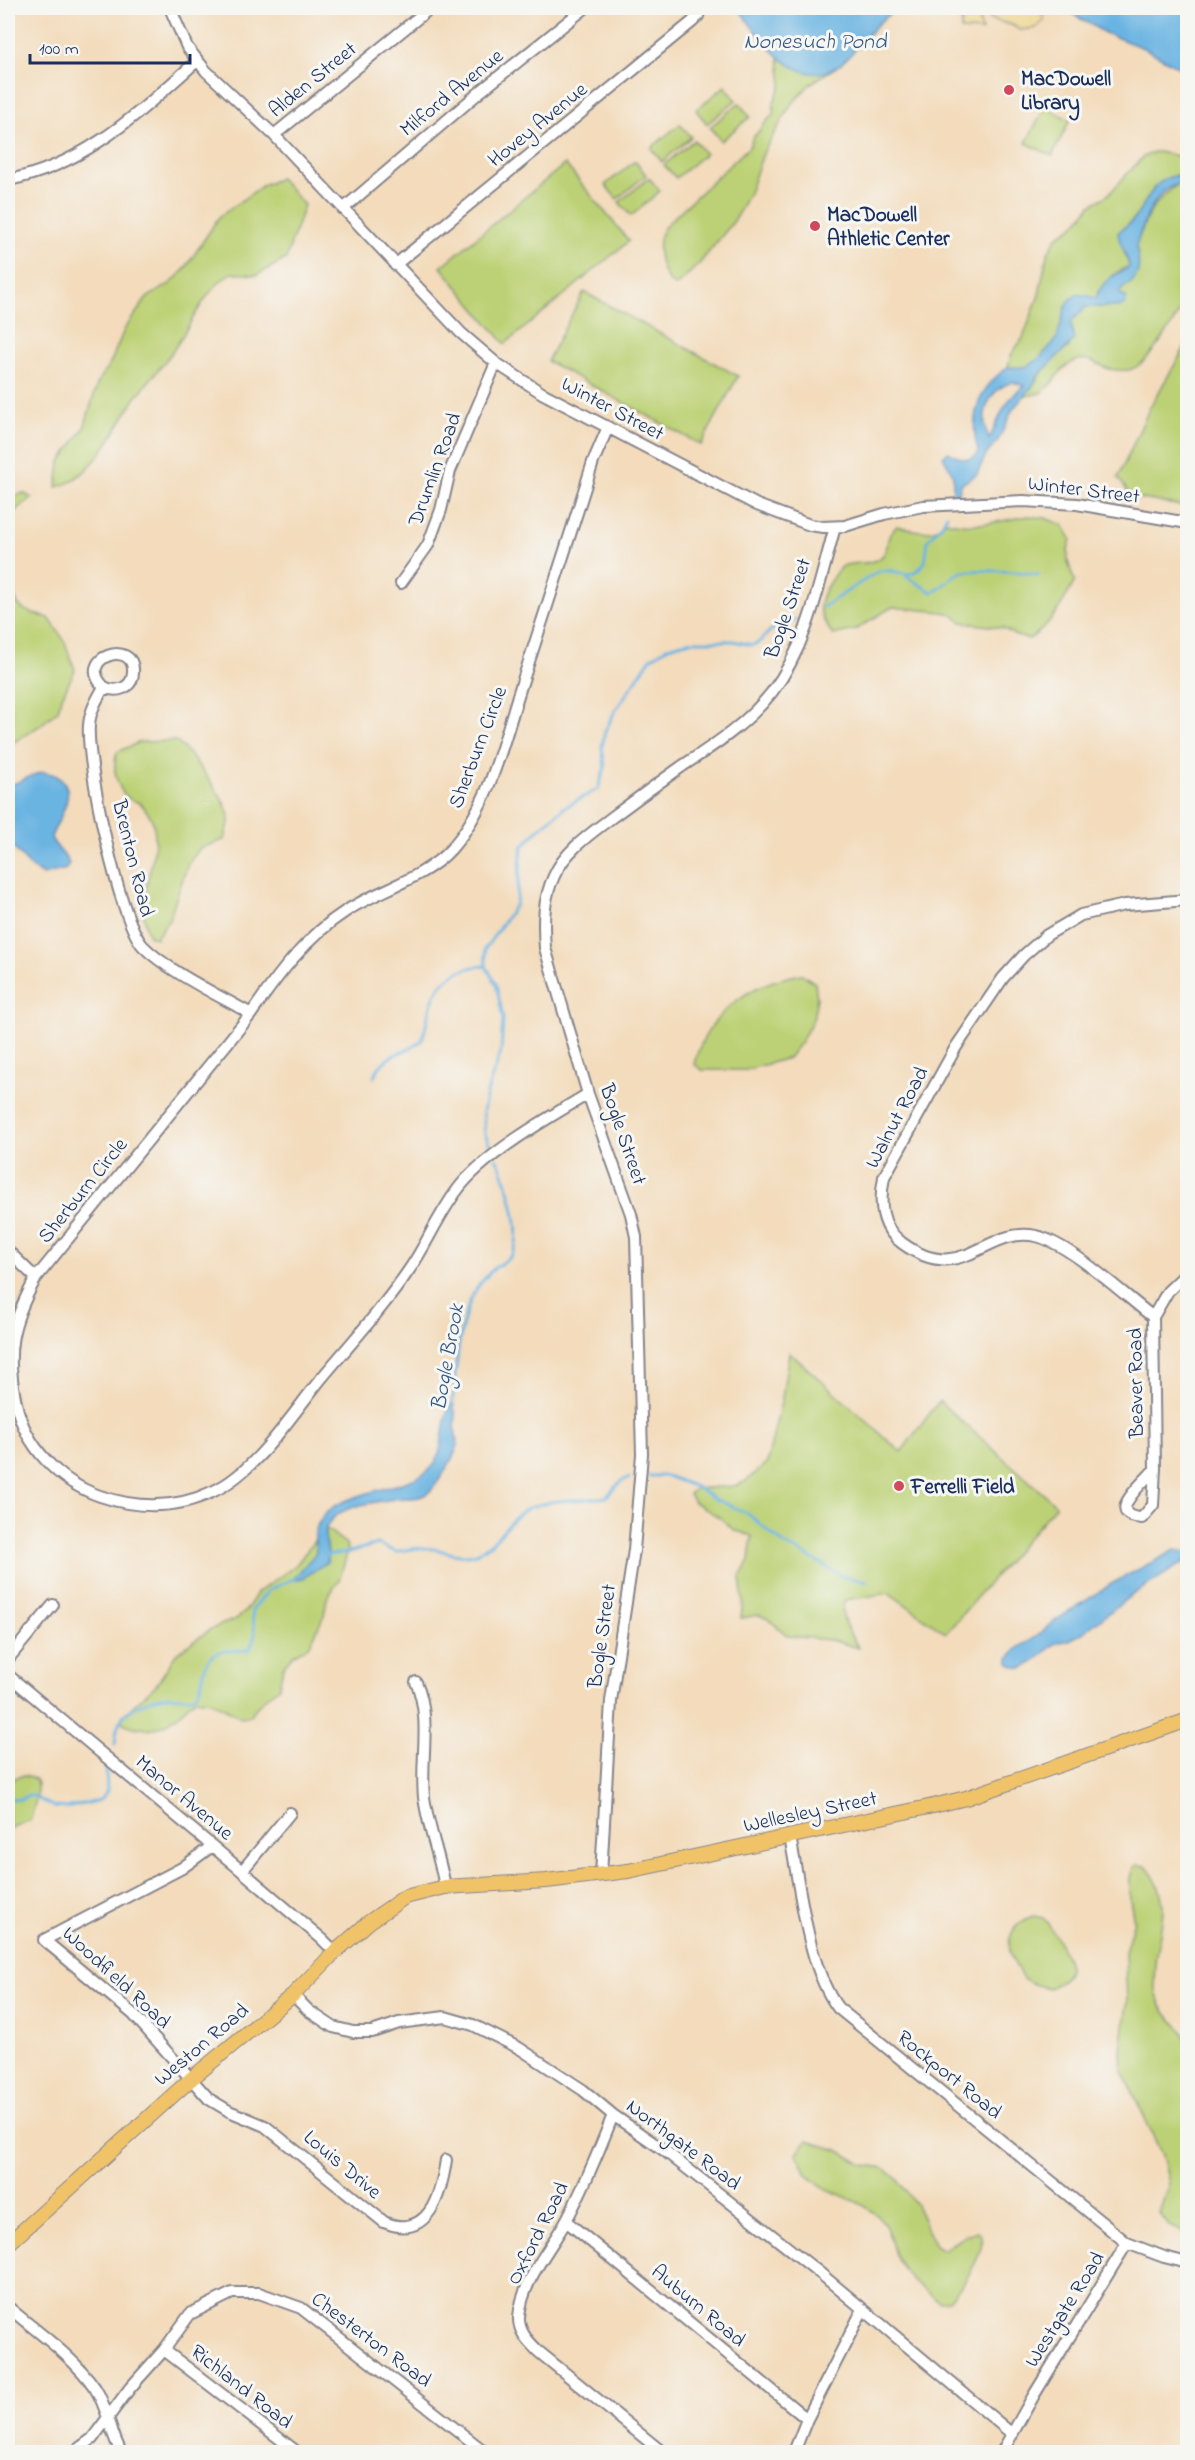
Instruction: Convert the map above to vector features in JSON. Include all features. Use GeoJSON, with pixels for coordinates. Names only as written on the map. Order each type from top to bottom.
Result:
{"type":"FeatureCollection","features":[{"type":"Feature","properties":{"kind":"main road","name":"Wellesley Street"},"geometry":{"type":"LineString","coordinates":[[429,1890],[602,1875],[790,1838],[966,1798],[1188,1720]]}},
{"type":"Feature","properties":{"kind":"main road","name":"Weston Road"},"geometry":{"type":"LineString","coordinates":[[8,2244],[191,2079],[293,1995],[335,1952],[393,1904],[416,1893],[429,1890]]}},
{"type":"Feature","properties":{"kind":"street","name":"Winter Street"},"geometry":{"type":"LineString","coordinates":[[170,8],[181,34],[197,61],[274,135],[461,333],[496,363],[534,388],[778,514],[810,525],[835,527],[923,506],[1015,501],[1077,504],[1188,523]]}},
{"type":"Feature","properties":{"kind":"street","name":"Alden Street"},"geometry":{"type":"LineString","coordinates":[[274,135],[430,8]]}},
{"type":"Feature","properties":{"kind":"street","name":"Milford Avenue"},"geometry":{"type":"LineString","coordinates":[[342,209],[481,91],[585,8]]}},
{"type":"Feature","properties":{"kind":"street","name":"Hovey Avenue"},"geometry":{"type":"LineString","coordinates":[[395,265],[692,22],[700,8]]}},
{"type":"Feature","properties":{"kind":"street"},"geometry":{"type":"LineString","coordinates":[[8,180],[57,165],[90,148],[157,96],[197,61]]}},
{"type":"Feature","properties":{"kind":"street","name":"Drumlin Road"},"geometry":{"type":"LineString","coordinates":[[400,583],[428,545],[441,510],[450,471],[496,363]]}},
{"type":"Feature","properties":{"kind":"street","name":"Sherburn Circle"},"geometry":{"type":"LineString","coordinates":[[588,1094],[485,1163],[454,1194],[410,1269],[264,1449],[241,1473],[215,1491],[188,1500],[154,1507],[112,1500],[85,1491],[55,1470],[26,1432],[17,1410],[10,1368],[12,1333],[24,1300],[36,1278],[251,1014],[280,975],[329,922],[368,898],[437,862],[461,837],[472,819],[495,768],[590,473],[608,427]]}},
{"type":"Feature","properties":{"kind":"street","name":"Bogle Street"},"geometry":{"type":"LineString","coordinates":[[602,1875],[611,1701],[633,1550],[642,1454],[636,1237],[627,1203],[588,1094],[545,948],[543,925],[545,901],[554,875],[583,840],[681,767],[721,741],[753,714],[771,693],[796,654],[835,527]]}},
{"type":"Feature","properties":{"kind":"street","name":"Brenton Road"},"geometry":{"type":"LineString","coordinates":[[104,687],[96,701],[89,723],[90,758],[108,843],[131,930],[142,945],[158,959],[251,1014]]}},
{"type":"Feature","properties":{"kind":"street","name":"Walnut Road"},"geometry":{"type":"LineString","coordinates":[[1153,1317],[1060,1246],[1035,1236],[1009,1237],[967,1256],[948,1260],[919,1256],[894,1237],[883,1218],[880,1196],[884,1177],[956,1047],[1004,978],[1024,955],[1047,935],[1081,915],[1125,905],[1188,900]]}},
{"type":"Feature","properties":{"kind":"street"},"geometry":{"type":"LineString","coordinates":[[8,1251],[36,1278]]}},
{"type":"Feature","properties":{"kind":"street","name":"Beaver Road"},"geometry":{"type":"LineString","coordinates":[[1155,1469],[1153,1317],[1168,1291],[1188,1272]]}},
{"type":"Feature","properties":{"kind":"street"},"geometry":{"type":"LineString","coordinates":[[8,1659],[53,1605]]}},
{"type":"Feature","properties":{"kind":"street","name":"Manor Avenue"},"geometry":{"type":"LineString","coordinates":[[8,1675],[335,1952]]}},
{"type":"Feature","properties":{"kind":"street"},"geometry":{"type":"LineString","coordinates":[[416,1682],[424,1707],[424,1800],[445,1887]]}},
{"type":"Feature","properties":{"kind":"street"},"geometry":{"type":"LineString","coordinates":[[242,1871],[290,1813]]}},
{"type":"Feature","properties":{"kind":"street","name":"Rockport Road"},"geometry":{"type":"LineString","coordinates":[[790,1838],[817,1968],[826,1990],[838,2008],[1127,2243],[1188,2263]]}},
{"type":"Feature","properties":{"kind":"street","name":"Woodfield Road"},"geometry":{"type":"LineString","coordinates":[[191,2079],[133,2014],[44,1940],[182,1868],[212,1846]]}},
{"type":"Feature","properties":{"kind":"street","name":"Northgate Road"},"geometry":{"type":"LineString","coordinates":[[293,1995],[309,2011],[333,2026],[353,2032],[372,2032],[399,2023],[445,2017],[473,2025],[519,2048],[583,2090],[613,2115],[665,2151],[821,2274],[1011,2433]]}},
{"type":"Feature","properties":{"kind":"street","name":"Louis Drive"},"geometry":{"type":"LineString","coordinates":[[191,2079],[219,2105],[265,2126],[375,2216],[393,2226],[410,2225],[426,2217],[431,2211],[440,2194],[446,2160]]}},
{"type":"Feature","properties":{"kind":"street","name":"Oxford Road"},"geometry":{"type":"LineString","coordinates":[[613,2115],[594,2163],[566,2221],[530,2280],[519,2316],[522,2333],[538,2352],[662,2452]]}},
{"type":"Feature","properties":{"kind":"street","name":"Auburn Road"},"geometry":{"type":"LineString","coordinates":[[566,2221],[807,2419]]}},
{"type":"Feature","properties":{"kind":"street","name":"Westgate Road"},"geometry":{"type":"LineString","coordinates":[[1002,2452],[1011,2433],[1127,2243]]}},
{"type":"Feature","properties":{"kind":"street","name":"Chesterton Road"},"geometry":{"type":"LineString","coordinates":[[74,2452],[92,2439],[190,2314],[232,2293],[259,2293],[301,2308],[484,2452]]}},
{"type":"Feature","properties":{"kind":"street"},"geometry":{"type":"LineString","coordinates":[[8,2307],[78,2368],[96,2390],[108,2416],[120,2452]]}},
{"type":"Feature","properties":{"kind":"street"},"geometry":{"type":"LineString","coordinates":[[794,2452],[807,2419],[863,2309]]}},
{"type":"Feature","properties":{"kind":"street","name":"Richland Road"},"geometry":{"type":"LineString","coordinates":[[164,2350],[297,2452]]}},
{"type":"Feature","properties":{"kind":"green space"},"geometry":{"type":"Polygon","coordinates":[[[779,58],[795,68],[810,71],[825,70],[842,63],[810,84],[791,105],[764,151],[749,193],[734,221],[699,264],[676,286],[666,277],[663,270],[659,255],[661,233],[670,221],[749,147],[753,138],[773,114],[774,102],[782,84],[779,58]]]}},
{"type":"Feature","properties":{"kind":"green space"},"geometry":{"type":"Polygon","coordinates":[[[725,86],[736,100],[707,124],[696,110],[725,86]]]}},
{"type":"Feature","properties":{"kind":"green space"},"geometry":{"type":"Polygon","coordinates":[[[739,103],[750,117],[721,141],[710,127],[739,103]]]}},
{"type":"Feature","properties":{"kind":"green space"},"geometry":{"type":"Polygon","coordinates":[[[1045,107],[1070,120],[1052,156],[1026,143],[1045,107]]]}},
{"type":"Feature","properties":{"kind":"green space"},"geometry":{"type":"Polygon","coordinates":[[[680,124],[691,137],[662,162],[651,148],[680,124]]]}},
{"type":"Feature","properties":{"kind":"green space"},"geometry":{"type":"Polygon","coordinates":[[[694,140],[705,154],[676,178],[664,165],[694,140]]]}},
{"type":"Feature","properties":{"kind":"green space"},"geometry":{"type":"Polygon","coordinates":[[[1155,152],[1187,156],[1187,172],[1158,184],[1133,220],[1118,233],[1129,266],[1115,273],[1098,292],[1096,298],[1077,295],[1066,307],[1058,337],[1038,361],[1032,366],[1008,367],[1011,355],[1023,338],[1039,295],[1047,255],[1057,237],[1074,226],[1091,205],[1108,195],[1143,157],[1155,152]]]}},
{"type":"Feature","properties":{"kind":"green space"},"geometry":{"type":"Polygon","coordinates":[[[635,161],[646,175],[617,199],[605,185],[635,161]]]}},
{"type":"Feature","properties":{"kind":"green space"},"geometry":{"type":"Polygon","coordinates":[[[565,164],[629,241],[505,344],[441,267],[565,164]]]}},
{"type":"Feature","properties":{"kind":"green space"},"geometry":{"type":"Polygon","coordinates":[[[280,178],[304,205],[286,259],[257,275],[231,273],[222,280],[206,298],[170,355],[137,396],[94,462],[83,473],[57,487],[60,463],[84,428],[98,382],[110,364],[124,330],[141,306],[148,297],[170,284],[185,269],[219,217],[262,186],[280,178]]]}},
{"type":"Feature","properties":{"kind":"green space"},"geometry":{"type":"Polygon","coordinates":[[[649,178],[660,191],[631,216],[619,202],[649,178]]]}},
{"type":"Feature","properties":{"kind":"green space"},"geometry":{"type":"Polygon","coordinates":[[[1180,183],[1187,184],[1187,297],[1156,348],[1132,369],[1109,369],[1089,360],[1075,361],[1065,367],[1042,392],[1024,396],[1050,363],[1069,347],[1071,322],[1085,307],[1119,307],[1121,295],[1119,292],[1128,284],[1139,257],[1136,246],[1143,226],[1163,196],[1180,183]]]}},
{"type":"Feature","properties":{"kind":"green space"},"geometry":{"type":"Polygon","coordinates":[[[584,292],[738,376],[701,445],[547,361],[584,292]]]}},
{"type":"Feature","properties":{"kind":"green space"},"geometry":{"type":"Polygon","coordinates":[[[1187,344],[1187,507],[1132,497],[1118,478],[1151,405],[1187,344]]]}},
{"type":"Feature","properties":{"kind":"green space"},"geometry":{"type":"Polygon","coordinates":[[[23,493],[32,498],[17,509],[8,522],[8,499],[23,493]]]}},
{"type":"Feature","properties":{"kind":"green space"},"geometry":{"type":"Polygon","coordinates":[[[1028,516],[1045,518],[1063,525],[1071,539],[1068,560],[1075,581],[1050,621],[1029,639],[1016,636],[1003,628],[961,622],[952,614],[892,607],[855,630],[833,635],[821,614],[822,595],[838,570],[847,565],[871,562],[883,556],[890,536],[897,526],[917,531],[930,531],[935,530],[946,521],[976,524],[1028,516]]]}},
{"type":"Feature","properties":{"kind":"green space"},"geometry":{"type":"Polygon","coordinates":[[[8,579],[17,603],[21,607],[31,613],[49,618],[64,640],[75,670],[58,710],[41,725],[8,746],[8,579]]]}},
{"type":"Feature","properties":{"kind":"green space"},"geometry":{"type":"Polygon","coordinates":[[[175,741],[197,763],[213,785],[225,804],[229,822],[224,840],[200,848],[188,864],[169,919],[156,938],[149,936],[144,906],[154,849],[153,823],[141,804],[124,794],[116,777],[115,764],[117,752],[140,742],[175,741]]]}},
{"type":"Feature","properties":{"kind":"green space"},"geometry":{"type":"Polygon","coordinates":[[[802,974],[815,983],[817,998],[813,1019],[802,1040],[788,1058],[746,1070],[702,1070],[694,1064],[710,1029],[734,1002],[766,984],[802,974]]]}},
{"type":"Feature","properties":{"kind":"green space","name":"Ferrelli Field"},"geometry":{"type":"Polygon","coordinates":[[[789,1352],[901,1452],[939,1401],[1056,1505],[946,1633],[889,1593],[845,1600],[844,1619],[859,1648],[830,1640],[788,1636],[768,1619],[759,1615],[741,1618],[743,1600],[740,1578],[749,1560],[752,1536],[734,1530],[719,1517],[694,1502],[689,1494],[695,1489],[735,1486],[746,1481],[767,1463],[782,1398],[789,1352]]]}},
{"type":"Feature","properties":{"kind":"green space"},"geometry":{"type":"Polygon","coordinates":[[[327,1529],[346,1544],[348,1551],[339,1580],[327,1598],[324,1615],[310,1645],[293,1655],[283,1667],[279,1687],[249,1716],[241,1717],[211,1701],[195,1699],[164,1725],[150,1729],[129,1726],[122,1722],[122,1716],[157,1684],[176,1654],[211,1629],[236,1619],[245,1612],[257,1593],[296,1565],[317,1537],[327,1529]]]}},
{"type":"Feature","properties":{"kind":"green space"},"geometry":{"type":"Polygon","coordinates":[[[16,1777],[36,1779],[37,1784],[37,1795],[30,1820],[8,1829],[8,1783],[16,1777]]]}},
{"type":"Feature","properties":{"kind":"green space"},"geometry":{"type":"Polygon","coordinates":[[[1137,1865],[1146,1866],[1156,1881],[1161,1895],[1163,1909],[1156,1952],[1156,1993],[1164,2010],[1181,2028],[1187,2048],[1187,2234],[1169,2226],[1159,2213],[1169,2183],[1162,2155],[1122,2069],[1121,2050],[1127,2004],[1125,1952],[1134,1921],[1130,1900],[1130,1878],[1133,1868],[1137,1865]]]}},
{"type":"Feature","properties":{"kind":"green space"},"geometry":{"type":"Polygon","coordinates":[[[1033,1916],[1046,1921],[1059,1942],[1069,1969],[1061,1980],[1049,1988],[1031,1984],[1025,1980],[1010,1953],[1009,1945],[1013,1931],[1024,1920],[1033,1916]]]}},
{"type":"Feature","properties":{"kind":"green space"},"geometry":{"type":"Polygon","coordinates":[[[807,2141],[838,2150],[862,2164],[884,2168],[896,2178],[915,2203],[935,2245],[943,2250],[966,2235],[978,2231],[981,2246],[978,2256],[967,2277],[949,2300],[939,2301],[908,2275],[898,2262],[887,2230],[879,2217],[862,2205],[823,2187],[807,2174],[796,2154],[807,2141]]]}},
{"type":"Feature","properties":{"kind":"sand"},"geometry":{"type":"Polygon","coordinates":[[[958,8],[984,8],[978,15],[982,31],[961,30],[962,18],[958,8]]]}},
{"type":"Feature","properties":{"kind":"sand"},"geometry":{"type":"Polygon","coordinates":[[[984,8],[1019,11],[1041,9],[1044,20],[1036,28],[1020,30],[1012,25],[990,19],[991,11],[984,8]]]}},
{"type":"Feature","properties":{"kind":"water","name":"Nonesuch Pond"},"geometry":{"type":"Polygon","coordinates":[[[738,8],[900,8],[883,19],[843,62],[827,71],[812,73],[797,69],[783,60],[770,48],[738,8]]]}},
{"type":"Feature","properties":{"kind":"water"},"geometry":{"type":"Polygon","coordinates":[[[1046,8],[1187,8],[1187,72],[1146,49],[1105,33],[1069,12],[1046,8]]]}},
{"type":"Feature","properties":{"kind":"water"},"geometry":{"type":"Polygon","coordinates":[[[1187,172],[1187,184],[1167,189],[1147,215],[1136,246],[1139,260],[1137,275],[1120,292],[1127,298],[1125,304],[1119,307],[1085,307],[1071,322],[1074,340],[1037,377],[1032,387],[1013,409],[999,439],[986,455],[977,474],[960,485],[959,497],[953,496],[953,475],[943,456],[948,452],[967,459],[978,454],[975,438],[976,414],[987,388],[1008,367],[1032,364],[1052,345],[1066,308],[1073,297],[1085,295],[1096,298],[1106,282],[1129,267],[1118,233],[1133,220],[1158,184],[1173,176],[1184,175],[1187,172]],[[1013,382],[991,397],[985,413],[989,439],[1007,403],[1025,386],[1013,382]]]}},
{"type":"Feature","properties":{"kind":"water"},"geometry":{"type":"Polygon","coordinates":[[[44,772],[57,776],[64,782],[67,789],[65,806],[51,837],[69,864],[66,869],[43,875],[33,869],[8,842],[8,785],[44,772]]]}},
{"type":"Feature","properties":{"kind":"water"},"geometry":{"type":"Polygon","coordinates":[[[453,1401],[458,1445],[434,1487],[421,1497],[366,1504],[339,1513],[332,1519],[325,1531],[327,1562],[303,1578],[292,1580],[316,1553],[315,1534],[321,1519],[332,1508],[364,1494],[400,1484],[430,1469],[439,1455],[445,1418],[453,1401]]]}},
{"type":"Feature","properties":{"kind":"water"},"geometry":{"type":"Polygon","coordinates":[[[1175,1550],[1187,1552],[1187,1560],[1132,1595],[1081,1634],[1067,1641],[1057,1642],[1034,1662],[1023,1668],[1009,1663],[1009,1657],[1019,1647],[1035,1638],[1056,1620],[1113,1583],[1175,1550]]]}},
{"type":"Feature","properties":{"kind":"waterway","name":"Bogle Brook"},"geometry":{"type":"LineString","coordinates":[[823,607],[877,572],[891,571],[908,574],[919,569],[925,562],[928,540],[947,515]]}},
{"type":"Feature","properties":{"kind":"waterway"},"geometry":{"type":"LineString","coordinates":[[906,576],[932,592],[959,573],[998,571],[1039,575]]}},
{"type":"Feature","properties":{"kind":"waterway","name":"Bogle Brook"},"geometry":{"type":"LineString","coordinates":[[493,1152],[485,1134],[483,1111],[501,1052],[503,1018],[496,984],[486,966],[485,949],[516,904],[522,847],[565,807],[598,789],[605,767],[602,747],[605,731],[615,711],[651,658],[668,647],[690,641],[733,641],[752,645],[758,643],[771,630],[798,619]]}},
{"type":"Feature","properties":{"kind":"waterway"},"geometry":{"type":"LineString","coordinates":[[374,1077],[390,1057],[409,1049],[422,1040],[432,1001],[436,992],[448,978],[458,972],[486,966]]}},
{"type":"Feature","properties":{"kind":"waterway","name":"Bogle Brook"},"geometry":{"type":"LineString","coordinates":[[452,1405],[459,1341],[471,1299],[484,1279],[511,1256],[515,1247],[516,1221],[510,1193],[496,1158]]}},
{"type":"Feature","properties":{"kind":"waterway"},"geometry":{"type":"LineString","coordinates":[[649,1476],[667,1476],[696,1487],[715,1499],[747,1513],[785,1545],[844,1577],[868,1581]]}},
{"type":"Feature","properties":{"kind":"waterway"},"geometry":{"type":"LineString","coordinates":[[326,1555],[346,1553],[378,1544],[396,1552],[424,1548],[457,1555],[473,1554],[488,1546],[525,1510],[554,1501],[606,1497],[621,1481],[629,1478]]}},
{"type":"Feature","properties":{"kind":"waterway","name":"Bogle Brook"},"geometry":{"type":"LineString","coordinates":[[115,1744],[119,1724],[129,1712],[156,1698],[193,1697],[198,1692],[207,1662],[211,1657],[221,1652],[250,1649],[255,1635],[252,1610],[269,1590],[295,1578]]}},
{"type":"Feature","properties":{"kind":"waterway","name":"Bogle Brook"},"geometry":{"type":"LineString","coordinates":[[8,1798],[21,1800],[28,1795],[54,1807],[66,1808],[100,1800],[107,1791],[106,1767]]}},
{"type":"Feature","properties":{"kind":"place","name":"MacDowell Library"},"geometry":{"type":"Point","coordinates":[1009,90]}},
{"type":"Feature","properties":{"kind":"place","name":"MacDowell Athletic Center"},"geometry":{"type":"Point","coordinates":[815,226]}},
{"type":"Feature","properties":{"kind":"place","name":"Ferrelli Field"},"geometry":{"type":"Point","coordinates":[899,1486]}}]}
